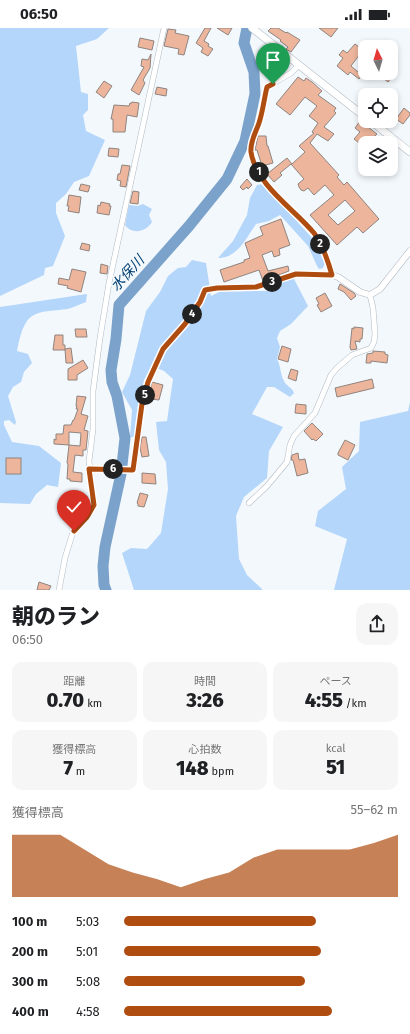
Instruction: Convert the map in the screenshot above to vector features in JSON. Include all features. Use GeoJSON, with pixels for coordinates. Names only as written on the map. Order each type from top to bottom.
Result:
{"type":"FeatureCollection","features":[{"type":"Feature","properties":{"kind":"main road"},"geometry":{"type":"LineString","coordinates":[[256,29],[358,110]]}},
{"type":"Feature","properties":{"kind":"main road"},"geometry":{"type":"LineString","coordinates":[[380,128],[410,152]]}},
{"type":"Feature","properties":{"kind":"street"},"geometry":{"type":"LineString","coordinates":[[59,590],[65,558],[72,535],[76,527],[87,517],[94,505],[89,461],[94,423],[93,391],[100,338],[109,283],[164,28]]}},
{"type":"Feature","properties":{"kind":"street"},"geometry":{"type":"LineString","coordinates":[[299,64],[291,73],[267,87],[251,152],[255,165],[264,181],[314,234],[328,260],[332,275]]}},
{"type":"Feature","properties":{"kind":"street"},"geometry":{"type":"LineString","coordinates":[[89,469],[133,470],[142,404],[148,382],[163,349],[185,324],[200,302],[205,290],[217,288],[256,287],[296,274],[332,275],[338,277],[360,292],[370,295],[380,289],[410,251]]}},
{"type":"Feature","properties":{"kind":"street"},"geometry":{"type":"LineString","coordinates":[[249,503],[267,486],[287,462],[290,444],[294,436],[315,413],[332,375],[337,368],[352,355],[371,348],[376,334],[370,295]]}},
{"type":"Feature","properties":{"kind":"shaded area"},"geometry":{"type":"Polygon","coordinates":[[[0,28],[109,28],[97,39],[76,46],[81,92],[88,94],[88,110],[83,115],[86,131],[105,140],[89,176],[74,182],[66,194],[56,203],[56,213],[65,236],[53,266],[45,268],[44,275],[0,296],[0,28]]]}},
{"type":"Feature","properties":{"kind":"shaded area"},"geometry":{"type":"Polygon","coordinates":[[[263,184],[313,239],[325,263],[323,268],[319,269],[308,246],[280,215],[269,221],[256,224],[245,241],[236,251],[231,255],[218,258],[233,241],[247,215],[250,198],[257,185],[263,184]]]}},
{"type":"Feature","properties":{"kind":"shaded area"},"geometry":{"type":"Polygon","coordinates":[[[143,204],[152,209],[149,215],[152,222],[143,230],[131,230],[125,225],[129,205],[138,206],[143,204]]]}},
{"type":"Feature","properties":{"kind":"shaded area"},"geometry":{"type":"Polygon","coordinates":[[[192,260],[206,263],[211,296],[221,291],[267,291],[285,280],[294,279],[308,306],[291,324],[280,331],[277,338],[280,347],[277,359],[282,376],[285,383],[294,393],[290,397],[274,387],[267,387],[252,414],[283,427],[269,451],[267,478],[244,497],[236,516],[239,559],[247,575],[262,590],[134,590],[122,553],[131,548],[147,549],[161,533],[168,489],[166,462],[159,450],[156,422],[167,421],[173,379],[164,371],[152,366],[144,380],[134,437],[130,437],[132,410],[122,392],[130,375],[146,311],[160,292],[168,276],[178,268],[186,267],[192,260]]]}},
{"type":"Feature","properties":{"kind":"shaded area"},"geometry":{"type":"Polygon","coordinates":[[[87,294],[86,302],[71,308],[36,314],[25,324],[19,339],[17,351],[28,354],[32,363],[24,372],[21,382],[13,387],[8,396],[16,422],[15,425],[9,420],[4,421],[4,425],[12,442],[39,446],[61,463],[58,487],[47,485],[36,494],[30,504],[0,503],[0,307],[87,294]]]}},
{"type":"Feature","properties":{"kind":"shaded area"},"geometry":{"type":"Polygon","coordinates":[[[410,402],[410,590],[334,590],[347,539],[315,526],[318,511],[346,489],[342,467],[359,451],[360,422],[408,411],[410,402]]]}},
{"type":"Feature","properties":{"kind":"building"},"geometry":{"type":"Polygon","coordinates":[[[205,28],[211,28],[204,41],[213,49],[208,56],[201,52],[203,48],[196,43],[205,28]]]}},
{"type":"Feature","properties":{"kind":"building"},"geometry":{"type":"Polygon","coordinates":[[[217,28],[232,28],[228,35],[217,28]]]}},
{"type":"Feature","properties":{"kind":"building"},"geometry":{"type":"Polygon","coordinates":[[[271,28],[278,28],[300,40],[291,52],[286,49],[288,47],[280,41],[281,40],[268,31],[271,28]]]}},
{"type":"Feature","properties":{"kind":"building"},"geometry":{"type":"Polygon","coordinates":[[[319,28],[338,28],[331,37],[319,28]]]}},
{"type":"Feature","properties":{"kind":"building"},"geometry":{"type":"Polygon","coordinates":[[[168,29],[176,30],[175,33],[189,36],[184,55],[178,54],[179,49],[164,46],[168,29]]]}},
{"type":"Feature","properties":{"kind":"building"},"geometry":{"type":"Polygon","coordinates":[[[140,38],[154,41],[152,50],[138,47],[140,38]]]}},
{"type":"Feature","properties":{"kind":"building"},"geometry":{"type":"Polygon","coordinates":[[[355,44],[358,46],[358,57],[351,66],[358,72],[358,78],[350,72],[348,75],[337,66],[343,58],[339,55],[343,50],[347,53],[355,44]]]}},
{"type":"Feature","properties":{"kind":"building"},"geometry":{"type":"Polygon","coordinates":[[[268,47],[275,53],[265,65],[258,57],[268,47]]]}},
{"type":"Feature","properties":{"kind":"building"},"geometry":{"type":"Polygon","coordinates":[[[151,54],[150,68],[143,80],[145,83],[139,95],[131,90],[144,67],[141,66],[142,59],[148,60],[151,54]]]}},
{"type":"Feature","properties":{"kind":"building"},"geometry":{"type":"Polygon","coordinates":[[[268,64],[281,74],[273,79],[262,72],[268,64]]]}},
{"type":"Feature","properties":{"kind":"building"},"geometry":{"type":"Polygon","coordinates":[[[298,77],[304,81],[306,78],[312,82],[322,91],[318,95],[336,108],[334,111],[336,113],[324,127],[334,134],[328,141],[317,134],[310,143],[339,175],[337,177],[344,185],[347,182],[379,219],[363,233],[357,227],[337,245],[310,215],[334,195],[325,185],[314,195],[308,188],[304,191],[301,190],[298,184],[304,179],[291,164],[280,173],[282,175],[274,182],[267,174],[287,158],[292,164],[305,152],[299,146],[314,133],[312,132],[318,123],[309,116],[317,106],[305,97],[290,115],[276,104],[298,77]],[[345,200],[328,215],[338,225],[355,211],[345,200]]]}},
{"type":"Feature","properties":{"kind":"building"},"geometry":{"type":"Polygon","coordinates":[[[104,81],[112,86],[104,98],[96,92],[104,81]]]}},
{"type":"Feature","properties":{"kind":"building"},"geometry":{"type":"Polygon","coordinates":[[[157,87],[167,89],[166,96],[155,94],[157,87]]]}},
{"type":"Feature","properties":{"kind":"building"},"geometry":{"type":"Polygon","coordinates":[[[132,102],[139,103],[137,117],[127,115],[125,132],[113,132],[113,119],[111,119],[114,105],[129,106],[132,102]]]}},
{"type":"Feature","properties":{"kind":"building"},"geometry":{"type":"Polygon","coordinates":[[[404,108],[410,113],[403,124],[398,120],[398,116],[404,108]]]}},
{"type":"Feature","properties":{"kind":"building"},"geometry":{"type":"Polygon","coordinates":[[[358,124],[358,128],[369,128],[377,134],[375,136],[358,136],[358,142],[354,139],[360,132],[355,128],[358,124]]]}},
{"type":"Feature","properties":{"kind":"building"},"geometry":{"type":"Polygon","coordinates":[[[258,136],[266,136],[267,146],[273,163],[262,166],[257,150],[255,150],[258,136]]]}},
{"type":"Feature","properties":{"kind":"building"},"geometry":{"type":"Polygon","coordinates":[[[109,148],[119,149],[118,157],[108,156],[109,148]]]}},
{"type":"Feature","properties":{"kind":"building"},"geometry":{"type":"Polygon","coordinates":[[[122,165],[130,166],[126,187],[120,186],[121,181],[117,180],[122,165]]]}},
{"type":"Feature","properties":{"kind":"building"},"geometry":{"type":"Polygon","coordinates":[[[247,179],[252,185],[248,189],[247,187],[243,190],[240,187],[247,179]]]}},
{"type":"Feature","properties":{"kind":"building"},"geometry":{"type":"Polygon","coordinates":[[[81,184],[90,186],[88,192],[79,190],[81,184]]]}},
{"type":"Feature","properties":{"kind":"building"},"geometry":{"type":"Polygon","coordinates":[[[133,191],[139,192],[138,204],[130,203],[133,191]]]}},
{"type":"Feature","properties":{"kind":"building"},"geometry":{"type":"Polygon","coordinates":[[[69,195],[81,197],[79,213],[68,211],[69,206],[67,206],[69,195]]]}},
{"type":"Feature","properties":{"kind":"building"},"geometry":{"type":"Polygon","coordinates":[[[101,202],[110,204],[109,215],[97,213],[98,205],[100,206],[101,202]]]}},
{"type":"Feature","properties":{"kind":"building"},"geometry":{"type":"Polygon","coordinates":[[[281,219],[290,245],[279,249],[280,255],[274,257],[272,251],[262,255],[268,271],[288,266],[289,271],[263,281],[259,270],[224,282],[220,270],[244,262],[244,260],[250,258],[245,243],[263,235],[260,227],[281,219]]]}},
{"type":"Feature","properties":{"kind":"building"},"geometry":{"type":"Polygon","coordinates":[[[82,243],[90,245],[89,251],[80,249],[82,243]]]}},
{"type":"Feature","properties":{"kind":"building"},"geometry":{"type":"Polygon","coordinates":[[[101,264],[108,266],[107,274],[100,273],[101,264]]]}},
{"type":"Feature","properties":{"kind":"building"},"geometry":{"type":"Polygon","coordinates":[[[72,269],[86,272],[81,292],[67,288],[68,286],[58,284],[59,278],[69,280],[72,269]]]}},
{"type":"Feature","properties":{"kind":"building"},"geometry":{"type":"Polygon","coordinates":[[[340,284],[356,296],[351,300],[344,292],[338,289],[340,284]]]}},
{"type":"Feature","properties":{"kind":"building"},"geometry":{"type":"Polygon","coordinates":[[[325,293],[332,306],[321,312],[317,305],[319,304],[316,298],[325,293]]]}},
{"type":"Feature","properties":{"kind":"building"},"geometry":{"type":"Polygon","coordinates":[[[354,327],[363,328],[362,339],[360,339],[360,342],[355,341],[357,349],[351,350],[352,328],[354,329],[354,327]]]}},
{"type":"Feature","properties":{"kind":"building"},"geometry":{"type":"Polygon","coordinates":[[[75,329],[86,329],[87,337],[76,337],[75,329]]]}},
{"type":"Feature","properties":{"kind":"building"},"geometry":{"type":"Polygon","coordinates":[[[55,335],[63,335],[63,345],[65,345],[65,350],[53,350],[55,335]]]}},
{"type":"Feature","properties":{"kind":"building"},"geometry":{"type":"Polygon","coordinates":[[[282,346],[291,349],[288,362],[278,359],[282,346]]]}},
{"type":"Feature","properties":{"kind":"building"},"geometry":{"type":"Polygon","coordinates":[[[71,348],[73,363],[66,363],[65,349],[71,348]]]}},
{"type":"Feature","properties":{"kind":"building"},"geometry":{"type":"Polygon","coordinates":[[[373,351],[385,352],[385,354],[388,355],[387,363],[371,361],[371,363],[366,363],[367,354],[373,353],[373,351]]]}},
{"type":"Feature","properties":{"kind":"building"},"geometry":{"type":"Polygon","coordinates":[[[83,360],[88,368],[77,375],[77,380],[68,380],[68,369],[83,360]]]}},
{"type":"Feature","properties":{"kind":"building"},"geometry":{"type":"Polygon","coordinates":[[[291,369],[298,371],[296,381],[288,378],[291,369]]]}},
{"type":"Feature","properties":{"kind":"building"},"geometry":{"type":"Polygon","coordinates":[[[372,379],[374,388],[337,397],[335,388],[372,379]]]}},
{"type":"Feature","properties":{"kind":"building"},"geometry":{"type":"Polygon","coordinates":[[[152,382],[163,385],[159,400],[148,398],[152,382]]]}},
{"type":"Feature","properties":{"kind":"building"},"geometry":{"type":"Polygon","coordinates":[[[77,396],[86,397],[81,414],[88,416],[84,430],[88,431],[86,450],[83,450],[83,456],[75,455],[73,472],[82,473],[82,482],[70,481],[70,479],[67,479],[69,445],[54,444],[54,439],[56,440],[56,434],[63,434],[64,425],[71,425],[74,420],[78,409],[76,409],[77,396]],[[69,432],[69,445],[80,446],[81,433],[69,432]]]}},
{"type":"Feature","properties":{"kind":"building"},"geometry":{"type":"Polygon","coordinates":[[[296,404],[306,405],[306,414],[295,413],[296,404]]]}},
{"type":"Feature","properties":{"kind":"building"},"geometry":{"type":"Polygon","coordinates":[[[312,423],[323,434],[316,441],[313,439],[312,440],[304,431],[312,423]]]}},
{"type":"Feature","properties":{"kind":"building"},"geometry":{"type":"Polygon","coordinates":[[[142,437],[146,437],[149,456],[142,457],[140,448],[142,437]]]}},
{"type":"Feature","properties":{"kind":"building"},"geometry":{"type":"Polygon","coordinates":[[[345,440],[355,445],[348,460],[338,455],[345,440]]]}},
{"type":"Feature","properties":{"kind":"building"},"geometry":{"type":"Polygon","coordinates":[[[298,453],[299,460],[305,459],[308,473],[297,476],[293,460],[291,460],[292,455],[298,453]]]}},
{"type":"Feature","properties":{"kind":"building"},"geometry":{"type":"Polygon","coordinates":[[[6,458],[21,458],[21,474],[6,474],[6,458]]]}},
{"type":"Feature","properties":{"kind":"building"},"geometry":{"type":"Polygon","coordinates":[[[142,473],[155,474],[156,484],[142,483],[142,473]]]}},
{"type":"Feature","properties":{"kind":"building"},"geometry":{"type":"Polygon","coordinates":[[[140,493],[148,495],[144,507],[138,506],[137,503],[140,493]]]}},
{"type":"Feature","properties":{"kind":"building"},"geometry":{"type":"Polygon","coordinates":[[[82,496],[87,496],[88,508],[80,506],[77,519],[68,517],[69,512],[66,511],[69,501],[71,501],[72,497],[82,499],[82,496]]]}},
{"type":"Feature","properties":{"kind":"building"},"geometry":{"type":"Polygon","coordinates":[[[39,582],[51,586],[49,590],[37,590],[39,582]]]}},
{"type":"Feature","properties":{"kind":"waterway","name":"水保川"},"geometry":{"type":"LineString","coordinates":[[106,590],[104,585],[103,566],[105,547],[121,474],[125,438],[117,396],[112,382],[111,370],[119,305],[189,226],[227,179],[245,141],[255,94],[254,72],[244,43],[247,28]]}},
{"type":"Feature","properties":{"kind":"route"},"geometry":{"type":"LineString","coordinates":[[74,531],[76,527],[87,517],[94,505],[89,469],[133,470],[142,404],[148,382],[163,349],[185,324],[200,302],[205,290],[217,288],[256,287],[296,274],[332,275],[328,260],[314,234],[264,181],[255,165],[251,152],[252,144],[267,87],[273,84]]}}]}
